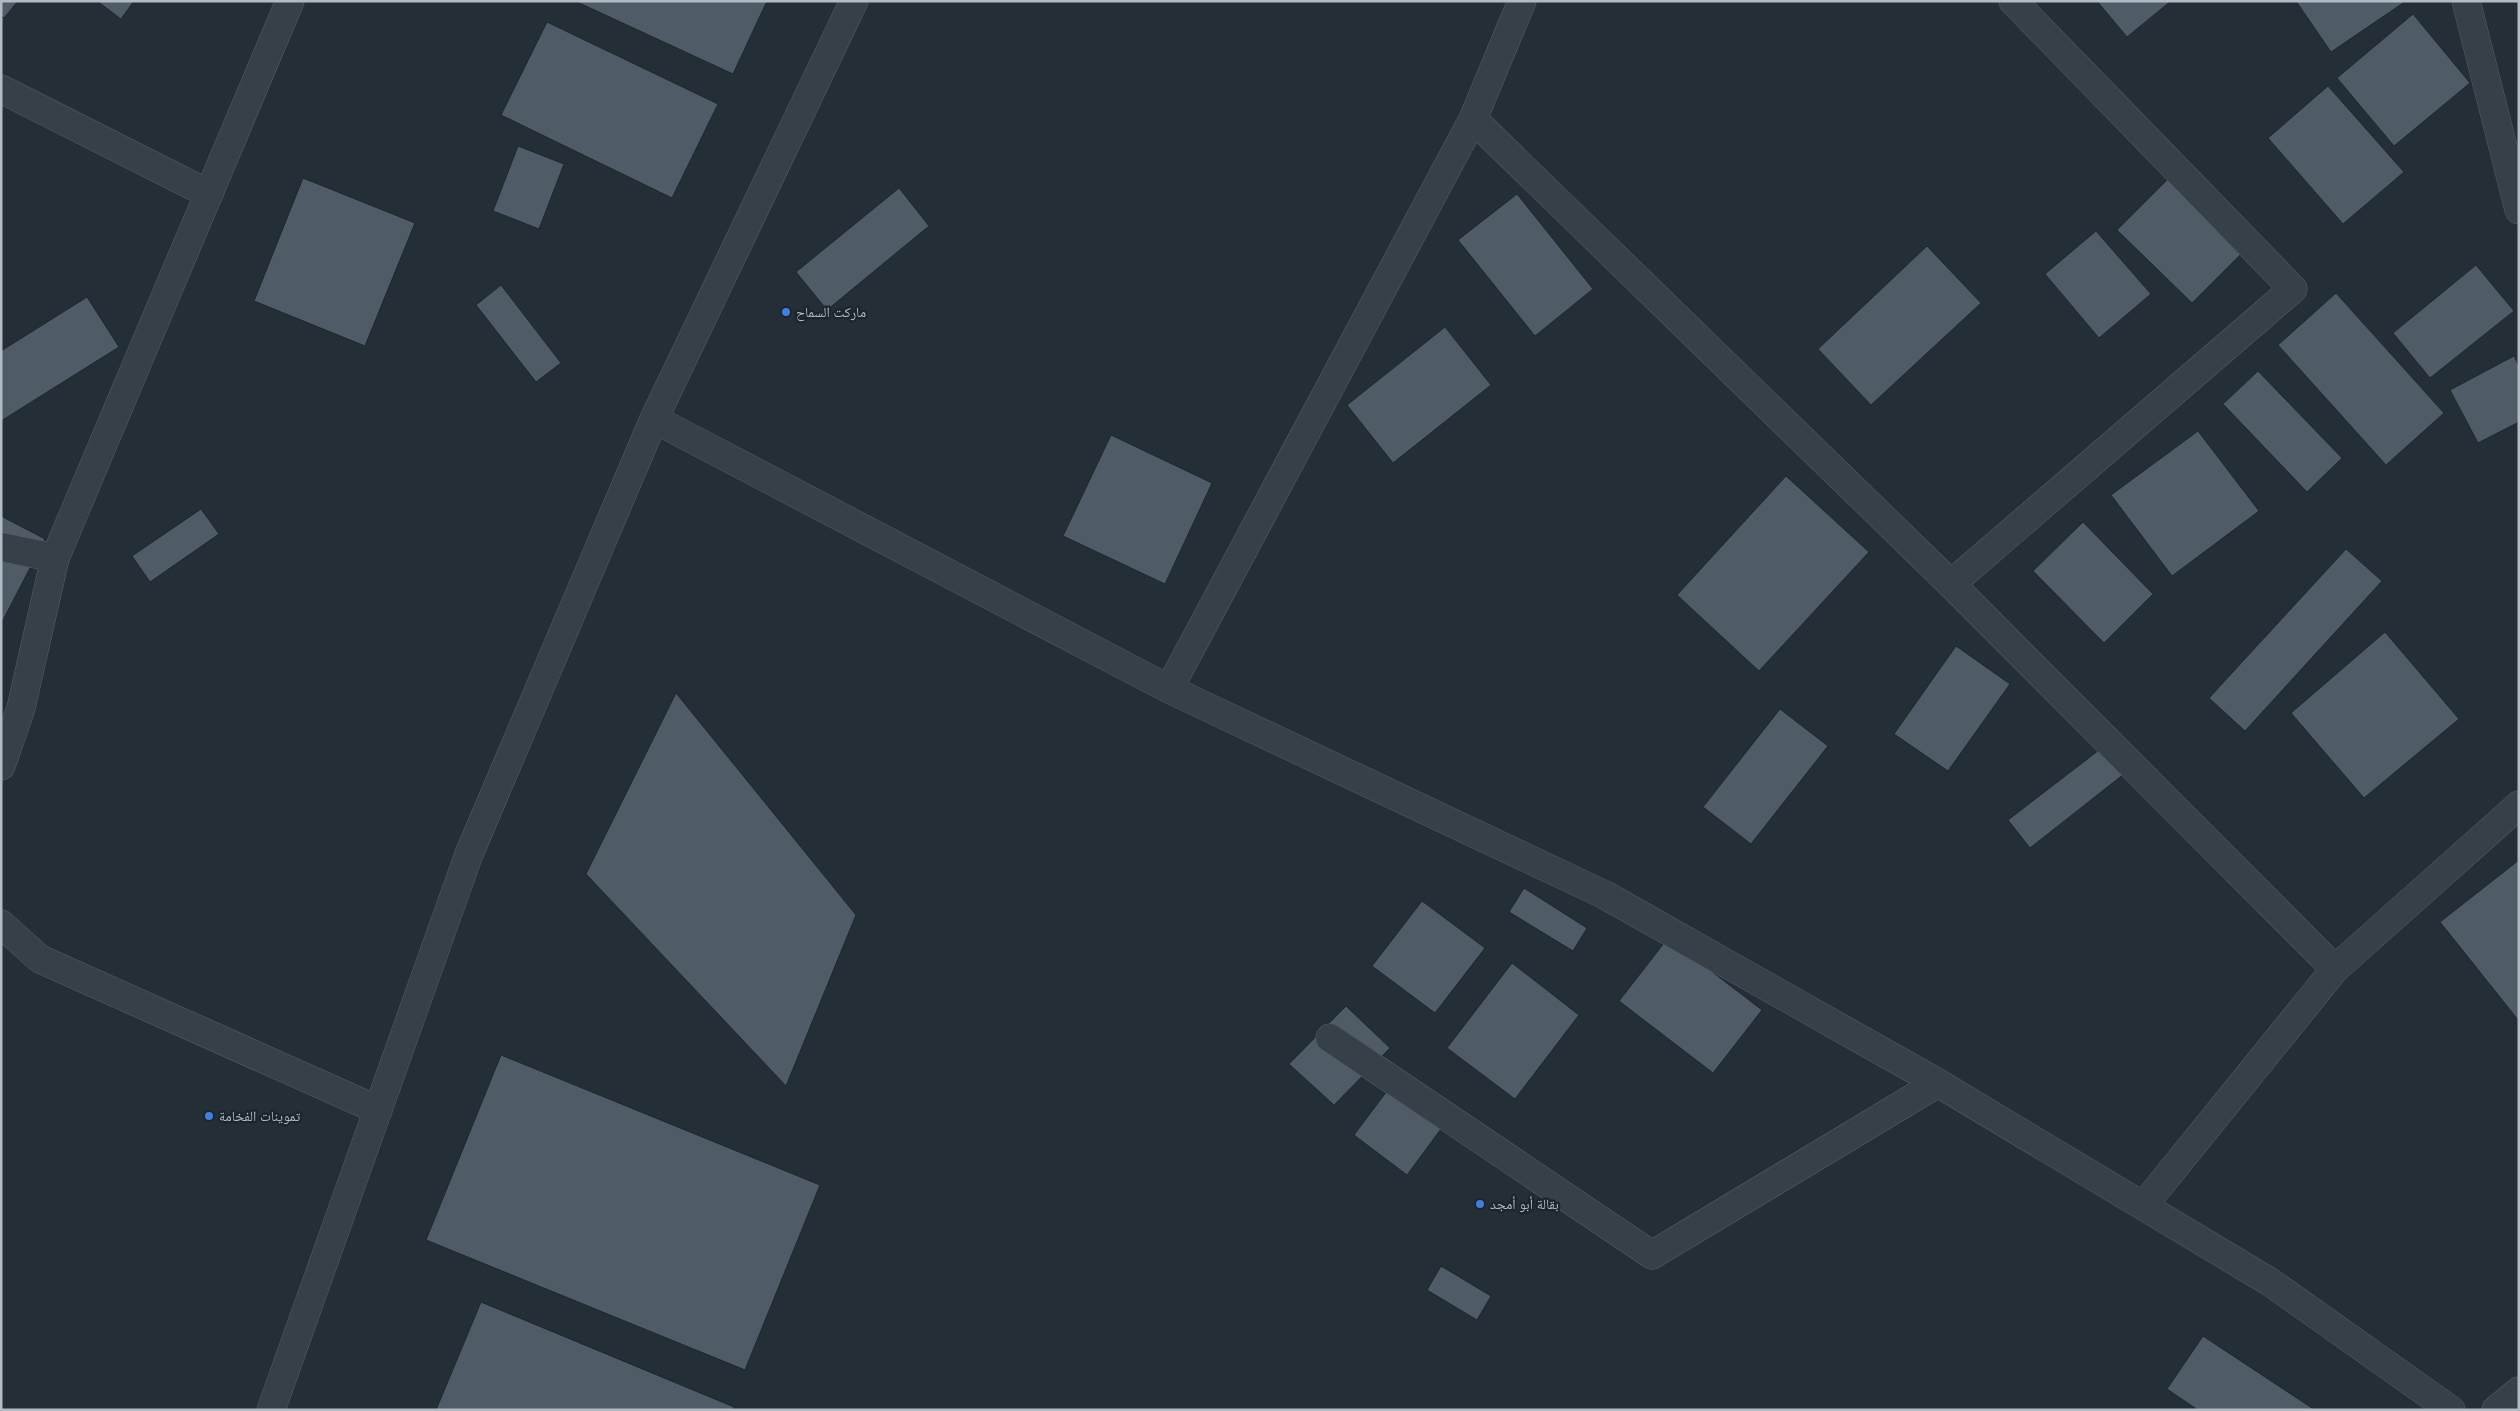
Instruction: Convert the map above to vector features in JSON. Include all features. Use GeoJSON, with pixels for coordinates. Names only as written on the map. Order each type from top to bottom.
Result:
{"type":"FeatureCollection","features":[{"type":"Feature","properties":{"kind":"street"},"geometry":{"type":"LineString","coordinates":[[1,766],[21,708],[55,558],[290,1]]}},
{"type":"Feature","properties":{"kind":"street"},"geometry":{"type":"LineString","coordinates":[[271,1410],[469,854],[654,419],[854,1]]}},
{"type":"Feature","properties":{"kind":"street"},"geometry":{"type":"LineString","coordinates":[[1169,688],[1473,119],[1522,1]]}},
{"type":"Feature","properties":{"kind":"street"},"geometry":{"type":"LineString","coordinates":[[1951,584],[2293,289],[2013,1]]}},
{"type":"Feature","properties":{"kind":"street"},"geometry":{"type":"LineString","coordinates":[[2466,1],[2519,210]]}},
{"type":"Feature","properties":{"kind":"street"},"geometry":{"type":"LineString","coordinates":[[1,89],[209,194]]}},
{"type":"Feature","properties":{"kind":"street"},"geometry":{"type":"LineString","coordinates":[[1473,119],[1951,584],[2335,969]]}},
{"type":"Feature","properties":{"kind":"street"},"geometry":{"type":"LineString","coordinates":[[654,419],[1169,688],[1605,895],[1938,1083],[2144,1205],[2270,1282],[2451,1410]]}},
{"type":"Feature","properties":{"kind":"street"},"geometry":{"type":"LineString","coordinates":[[1,547],[55,558]]}},
{"type":"Feature","properties":{"kind":"street"},"geometry":{"type":"LineString","coordinates":[[2144,1205],[2335,969],[2519,805]]}},
{"type":"Feature","properties":{"kind":"street"},"geometry":{"type":"LineString","coordinates":[[1,924],[40,959],[378,1110]]}},
{"type":"Feature","properties":{"kind":"street"},"geometry":{"type":"LineString","coordinates":[[1330,1038],[1652,1255],[1938,1083]]}},
{"type":"Feature","properties":{"kind":"street"},"geometry":{"type":"LineString","coordinates":[[2496,1410],[2519,1391]]}},
{"type":"Feature","properties":{"kind":"building"},"geometry":{"type":"Polygon","coordinates":[[[1,1],[18,1],[4,18],[1,15],[1,1]]]}},
{"type":"Feature","properties":{"kind":"building"},"geometry":{"type":"Polygon","coordinates":[[[97,1],[134,1],[121,19],[97,1]]]}},
{"type":"Feature","properties":{"kind":"building"},"geometry":{"type":"Polygon","coordinates":[[[575,1],[767,1],[733,74],[575,1]]]}},
{"type":"Feature","properties":{"kind":"building"},"geometry":{"type":"Polygon","coordinates":[[[2097,1],[2171,1],[2127,37],[2097,1]]]}},
{"type":"Feature","properties":{"kind":"building"},"geometry":{"type":"Polygon","coordinates":[[[2296,1],[2406,1],[2331,52],[2296,1]]]}},
{"type":"Feature","properties":{"kind":"building"},"geometry":{"type":"Polygon","coordinates":[[[2413,14],[2470,83],[2394,146],[2337,78],[2413,14]]]}},
{"type":"Feature","properties":{"kind":"building"},"geometry":{"type":"Polygon","coordinates":[[[547,22],[718,104],[672,198],[501,115],[547,22]]]}},
{"type":"Feature","properties":{"kind":"building"},"geometry":{"type":"Polygon","coordinates":[[[2328,86],[2404,172],[2343,224],[2268,138],[2328,86]]]}},
{"type":"Feature","properties":{"kind":"building"},"geometry":{"type":"Polygon","coordinates":[[[518,146],[564,164],[539,229],[493,211],[518,146]]]}},
{"type":"Feature","properties":{"kind":"building"},"geometry":{"type":"Polygon","coordinates":[[[2180,167],[2254,241],[2192,303],[2117,230],[2180,167]]]}},
{"type":"Feature","properties":{"kind":"building"},"geometry":{"type":"Polygon","coordinates":[[[303,178],[415,223],[365,346],[254,301],[303,178]]]}},
{"type":"Feature","properties":{"kind":"building"},"geometry":{"type":"Polygon","coordinates":[[[899,188],[929,226],[827,310],[796,272],[899,188]]]}},
{"type":"Feature","properties":{"kind":"building"},"geometry":{"type":"Polygon","coordinates":[[[1517,194],[1593,289],[1535,336],[1458,240],[1517,194]]]}},
{"type":"Feature","properties":{"kind":"building"},"geometry":{"type":"Polygon","coordinates":[[[2096,231],[2151,294],[2099,338],[2045,274],[2096,231]]]}},
{"type":"Feature","properties":{"kind":"building"},"geometry":{"type":"Polygon","coordinates":[[[1927,246],[1981,303],[1871,405],[1818,349],[1927,246]]]}},
{"type":"Feature","properties":{"kind":"building"},"geometry":{"type":"Polygon","coordinates":[[[2476,265],[2514,311],[2430,378],[2393,333],[2476,265]]]}},
{"type":"Feature","properties":{"kind":"building"},"geometry":{"type":"Polygon","coordinates":[[[501,285],[561,363],[536,382],[476,305],[501,285]]]}},
{"type":"Feature","properties":{"kind":"building"},"geometry":{"type":"Polygon","coordinates":[[[2336,293],[2444,413],[2386,465],[2278,345],[2336,293]]]}},
{"type":"Feature","properties":{"kind":"building"},"geometry":{"type":"Polygon","coordinates":[[[87,297],[119,347],[1,421],[1,351],[87,297]]]}},
{"type":"Feature","properties":{"kind":"building"},"geometry":{"type":"Polygon","coordinates":[[[1445,327],[1491,385],[1393,463],[1347,405],[1445,327]]]}},
{"type":"Feature","properties":{"kind":"building"},"geometry":{"type":"Polygon","coordinates":[[[2514,356],[2519,366],[2519,422],[2478,443],[2450,390],[2514,356]]]}},
{"type":"Feature","properties":{"kind":"building"},"geometry":{"type":"Polygon","coordinates":[[[2258,371],[2342,458],[2307,492],[2223,404],[2258,371]]]}},
{"type":"Feature","properties":{"kind":"building"},"geometry":{"type":"Polygon","coordinates":[[[2198,431],[2259,511],[2172,576],[2111,495],[2198,431]]]}},
{"type":"Feature","properties":{"kind":"building"},"geometry":{"type":"Polygon","coordinates":[[[1111,435],[1212,483],[1165,584],[1063,536],[1111,435]]]}},
{"type":"Feature","properties":{"kind":"building"},"geometry":{"type":"Polygon","coordinates":[[[1786,476],[1869,552],[1759,671],[1677,595],[1786,476]]]}},
{"type":"Feature","properties":{"kind":"building"},"geometry":{"type":"Polygon","coordinates":[[[201,509],[219,534],[150,582],[132,556],[201,509]]]}},
{"type":"Feature","properties":{"kind":"building"},"geometry":{"type":"Polygon","coordinates":[[[1,516],[45,539],[1,624],[1,516]]]}},
{"type":"Feature","properties":{"kind":"building"},"geometry":{"type":"Polygon","coordinates":[[[2083,522],[2153,594],[2104,643],[2033,571],[2083,522]]]}},
{"type":"Feature","properties":{"kind":"building"},"geometry":{"type":"Polygon","coordinates":[[[2346,549],[2382,581],[2245,731],[2209,698],[2346,549]]]}},
{"type":"Feature","properties":{"kind":"building"},"geometry":{"type":"Polygon","coordinates":[[[2385,632],[2459,719],[2364,798],[2291,713],[2385,632]]]}},
{"type":"Feature","properties":{"kind":"building"},"geometry":{"type":"Polygon","coordinates":[[[1956,646],[2010,684],[1948,771],[1894,734],[1956,646]]]}},
{"type":"Feature","properties":{"kind":"building"},"geometry":{"type":"Polygon","coordinates":[[[676,693],[856,915],[786,1086],[586,874],[676,693]]]}},
{"type":"Feature","properties":{"kind":"building"},"geometry":{"type":"Polygon","coordinates":[[[1780,709],[1828,746],[1751,844],[1703,807],[1780,709]]]}},
{"type":"Feature","properties":{"kind":"building"},"geometry":{"type":"Polygon","coordinates":[[[2103,747],[2124,774],[2030,848],[2008,820],[2103,747]]]}},
{"type":"Feature","properties":{"kind":"building"},"geometry":{"type":"Polygon","coordinates":[[[2519,860],[2519,1021],[2440,922],[2519,860]]]}},
{"type":"Feature","properties":{"kind":"building"},"geometry":{"type":"Polygon","coordinates":[[[1524,888],[1587,928],[1573,951],[1509,912],[1524,888]]]}},
{"type":"Feature","properties":{"kind":"building"},"geometry":{"type":"Polygon","coordinates":[[[1422,901],[1485,948],[1435,1013],[1372,966],[1422,901]]]}},
{"type":"Feature","properties":{"kind":"building"},"geometry":{"type":"Polygon","coordinates":[[[1668,938],[1762,1010],[1713,1073],[1619,1001],[1668,938]]]}},
{"type":"Feature","properties":{"kind":"building"},"geometry":{"type":"Polygon","coordinates":[[[1512,963],[1579,1015],[1515,1099],[1447,1048],[1512,963]]]}},
{"type":"Feature","properties":{"kind":"building"},"geometry":{"type":"Polygon","coordinates":[[[1346,1006],[1390,1048],[1334,1105],[1289,1064],[1346,1006]]]}},
{"type":"Feature","properties":{"kind":"building"},"geometry":{"type":"Polygon","coordinates":[[[501,1055],[820,1185],[745,1370],[426,1240],[501,1055]]]}},
{"type":"Feature","properties":{"kind":"building"},"geometry":{"type":"Polygon","coordinates":[[[1402,1071],[1455,1110],[1407,1175],[1354,1135],[1402,1071]]]}},
{"type":"Feature","properties":{"kind":"building"},"geometry":{"type":"Polygon","coordinates":[[[1441,1266],[1491,1296],[1477,1320],[1427,1290],[1441,1266]]]}},
{"type":"Feature","properties":{"kind":"building"},"geometry":{"type":"Polygon","coordinates":[[[481,1302],[734,1407],[733,1410],[436,1410],[481,1302]]]}},
{"type":"Feature","properties":{"kind":"building"},"geometry":{"type":"Polygon","coordinates":[[[2203,1336],[2315,1410],[2198,1410],[2167,1389],[2203,1336]]]}},
{"type":"Feature","properties":{"kind":"place","name":"ماركت السماح"},"geometry":{"type":"Point","coordinates":[786,312]}},
{"type":"Feature","properties":{"kind":"place","name":"تموينات الفخامة"},"geometry":{"type":"Point","coordinates":[209,1116]}},
{"type":"Feature","properties":{"kind":"place","name":"بقالة أبو أمجد"},"geometry":{"type":"Point","coordinates":[1480,1204]}}]}
